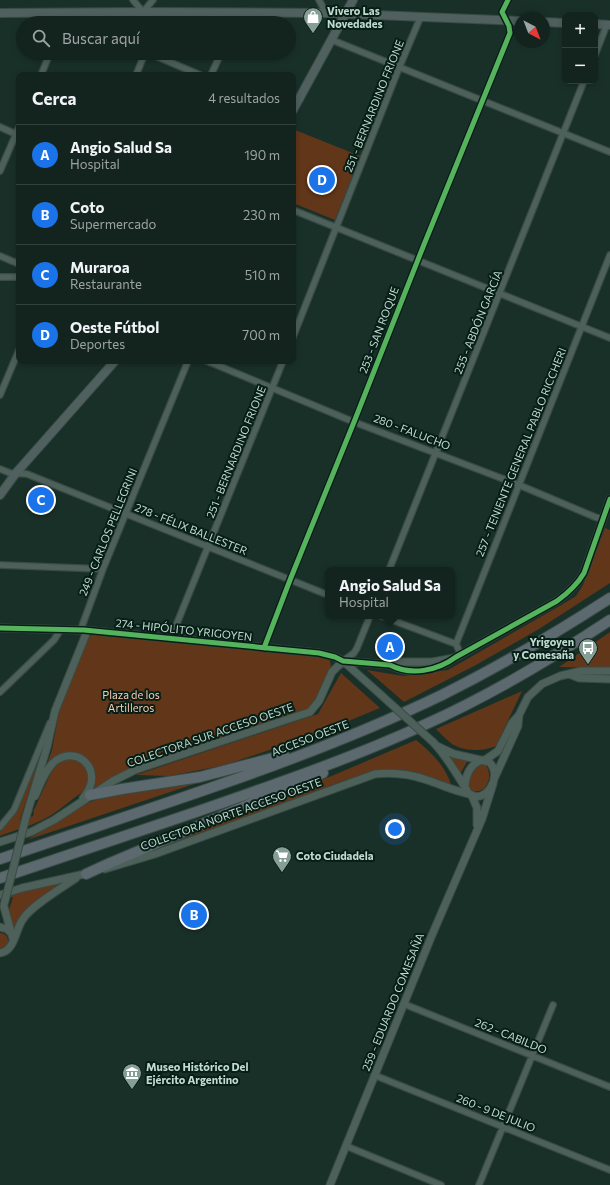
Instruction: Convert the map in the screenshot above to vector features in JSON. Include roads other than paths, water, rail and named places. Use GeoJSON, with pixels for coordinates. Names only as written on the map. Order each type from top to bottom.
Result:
{"type":"FeatureCollection","features":[{"type":"Feature","properties":{"kind":"highway","name":"ACCESO OESTE"},"geometry":{"type":"LineString","coordinates":[[0,859],[229,781],[375,725],[491,670],[542,641],[610,598]]}},
{"type":"Feature","properties":{"kind":"highway"},"geometry":{"type":"LineString","coordinates":[[0,878],[239,797],[362,752],[425,725],[501,686],[552,657],[610,620]]}},
{"type":"Feature","properties":{"kind":"highway"},"geometry":{"type":"LineString","coordinates":[[90,795],[200,777],[328,744]]}},
{"type":"Feature","properties":{"kind":"highway"},"geometry":{"type":"LineString","coordinates":[[82,875],[309,779],[362,752]]}},
{"type":"Feature","properties":{"kind":"main road"},"geometry":{"type":"LineString","coordinates":[[296,105],[353,0]]}},
{"type":"Feature","properties":{"kind":"main road"},"geometry":{"type":"LineString","coordinates":[[0,13],[326,12],[514,21]]}},
{"type":"Feature","properties":{"kind":"main road"},"geometry":{"type":"LineString","coordinates":[[550,22],[562,23]]}},
{"type":"Feature","properties":{"kind":"main road"},"geometry":{"type":"LineString","coordinates":[[598,24],[609,24]]}},
{"type":"Feature","properties":{"kind":"main road"},"geometry":{"type":"LineString","coordinates":[[0,495],[16,473],[112,364]]}},
{"type":"Feature","properties":{"kind":"street"},"geometry":{"type":"LineString","coordinates":[[133,0],[143,12],[153,0]]}},
{"type":"Feature","properties":{"kind":"street"},"geometry":{"type":"LineString","coordinates":[[319,0],[326,12]]}},
{"type":"Feature","properties":{"kind":"street","name":"253 - SAN ROQUE"},"geometry":{"type":"LineString","coordinates":[[264,648],[417,261],[510,33],[509,26],[502,12],[508,0]]}},
{"type":"Feature","properties":{"kind":"street"},"geometry":{"type":"LineString","coordinates":[[161,16],[163,12]]}},
{"type":"Feature","properties":{"kind":"street"},"geometry":{"type":"LineString","coordinates":[[237,16],[238,12]]}},
{"type":"Feature","properties":{"kind":"street"},"geometry":{"type":"LineString","coordinates":[[65,16],[66,13],[70,16]]}},
{"type":"Feature","properties":{"kind":"street","name":"251 - BERNARDINO FRIONE"},"geometry":{"type":"LineString","coordinates":[[296,330],[421,16]]}},
{"type":"Feature","properties":{"kind":"street"},"geometry":{"type":"LineString","coordinates":[[598,48],[609,24]]}},
{"type":"Feature","properties":{"kind":"street"},"geometry":{"type":"LineString","coordinates":[[332,40],[482,102],[610,152]]}},
{"type":"Feature","properties":{"kind":"street"},"geometry":{"type":"LineString","coordinates":[[42,72],[47,60]]}},
{"type":"Feature","properties":{"kind":"street"},"geometry":{"type":"LineString","coordinates":[[137,72],[142,60]]}},
{"type":"Feature","properties":{"kind":"street"},"geometry":{"type":"LineString","coordinates":[[165,60],[193,72]]}},
{"type":"Feature","properties":{"kind":"street"},"geometry":{"type":"LineString","coordinates":[[212,72],[218,60]]}},
{"type":"Feature","properties":{"kind":"street","name":"255 - ABDÓN GARCÍA"},"geometry":{"type":"LineString","coordinates":[[390,567],[583,84]]}},
{"type":"Feature","properties":{"kind":"street"},"geometry":{"type":"LineString","coordinates":[[0,127],[16,134]]}},
{"type":"Feature","properties":{"kind":"street"},"geometry":{"type":"LineString","coordinates":[[0,171],[16,139]]}},
{"type":"Feature","properties":{"kind":"street"},"geometry":{"type":"LineString","coordinates":[[296,211],[610,338]]}},
{"type":"Feature","properties":{"kind":"street","name":"257 - TENIENTE GENERAL PABLO RICCHERI"},"geometry":{"type":"LineString","coordinates":[[456,644],[610,255]]}},
{"type":"Feature","properties":{"kind":"street"},"geometry":{"type":"LineString","coordinates":[[0,256],[16,263]]}},
{"type":"Feature","properties":{"kind":"street"},"geometry":{"type":"LineString","coordinates":[[0,277],[16,276]]}},
{"type":"Feature","properties":{"kind":"street"},"geometry":{"type":"LineString","coordinates":[[0,395],[16,357]]}},
{"type":"Feature","properties":{"kind":"street","name":"249 - CARLOS PELLEGRINI"},"geometry":{"type":"LineString","coordinates":[[0,827],[16,805],[55,711],[86,634],[82,626],[103,569],[127,514],[187,364]]}},
{"type":"Feature","properties":{"kind":"street","name":"280 - FALUCHO"},"geometry":{"type":"LineString","coordinates":[[214,364],[354,422],[519,485],[596,517],[606,519]]}},
{"type":"Feature","properties":{"kind":"street","name":"251 - BERNARDINO FRIONE"},"geometry":{"type":"LineString","coordinates":[[171,638],[282,364]]}},
{"type":"Feature","properties":{"kind":"street","name":"278 - FÉLIX BALLESTER"},"geometry":{"type":"LineString","coordinates":[[0,469],[6,472],[27,474],[325,594]]}},
{"type":"Feature","properties":{"kind":"street"},"geometry":{"type":"LineString","coordinates":[[390,619],[456,644],[458,656],[566,595],[584,573],[606,519],[610,499]]}},
{"type":"Feature","properties":{"kind":"street"},"geometry":{"type":"LineString","coordinates":[[0,565],[103,569]]}},
{"type":"Feature","properties":{"kind":"street"},"geometry":{"type":"LineString","coordinates":[[369,619],[354,653],[343,661],[435,744],[469,792],[481,796],[489,790],[494,780],[495,771],[491,764],[484,760],[454,754],[435,744]]}},
{"type":"Feature","properties":{"kind":"street","name":"274 - HIPÓLITO YRIGOYEN"},"geometry":{"type":"LineString","coordinates":[[0,628],[84,630],[171,638],[319,653],[335,657],[343,661],[390,665],[399,662],[432,662],[458,656]]}},
{"type":"Feature","properties":{"kind":"street"},"geometry":{"type":"LineString","coordinates":[[0,692],[54,640],[61,629]]}},
{"type":"Feature","properties":{"kind":"street","name":"COLECTORA SUR ACCESO OESTE"},"geometry":{"type":"LineString","coordinates":[[0,842],[42,827],[112,781],[135,770],[310,712],[319,701],[332,672],[343,661]]}},
{"type":"Feature","properties":{"kind":"street"},"geometry":{"type":"LineString","coordinates":[[569,674],[581,671],[610,671]]}},
{"type":"Feature","properties":{"kind":"street"},"geometry":{"type":"LineString","coordinates":[[569,674],[579,678],[610,679]]}},
{"type":"Feature","properties":{"kind":"street","name":"259 - EDUARDO COMESAÑA"},"geometry":{"type":"LineString","coordinates":[[484,760],[498,751],[501,747],[512,723],[519,715],[528,696],[542,684],[569,674]]}},
{"type":"Feature","properties":{"kind":"street","name":"249 - CARLOS PELLEGRINI"},"geometry":{"type":"LineString","coordinates":[[0,916],[4,906],[26,816],[47,748],[55,711]]}},
{"type":"Feature","properties":{"kind":"street","name":"259 - EDUARDO COMESAÑA"},"geometry":{"type":"LineString","coordinates":[[330,1185],[374,1074],[487,805],[494,780],[518,726],[519,715]]}},
{"type":"Feature","properties":{"kind":"street"},"geometry":{"type":"LineString","coordinates":[[26,816],[48,769],[57,760],[68,756],[75,756],[82,760],[90,768],[92,777],[89,790],[76,806]]}},
{"type":"Feature","properties":{"kind":"street"},"geometry":{"type":"LineString","coordinates":[[469,792],[465,783],[468,773],[474,764],[484,760]]}},
{"type":"Feature","properties":{"kind":"street","name":"COLECTORA NORTE ACCESO OESTE"},"geometry":{"type":"LineString","coordinates":[[0,895],[22,888],[82,875],[155,854],[374,774],[390,773],[409,775],[458,792],[469,792]]}},
{"type":"Feature","properties":{"kind":"street","name":"259 - EDUARDO COMESAÑA"},"geometry":{"type":"LineString","coordinates":[[469,792],[477,812],[477,827]]}},
{"type":"Feature","properties":{"kind":"street"},"geometry":{"type":"LineString","coordinates":[[0,818],[5,822]]}},
{"type":"Feature","properties":{"kind":"street"},"geometry":{"type":"LineString","coordinates":[[0,953],[11,947],[12,936],[27,914],[82,875]]}},
{"type":"Feature","properties":{"kind":"street","name":"249 - CARLOS PELLEGRINI"},"geometry":{"type":"LineString","coordinates":[[4,906],[12,936]]}},
{"type":"Feature","properties":{"kind":"street"},"geometry":{"type":"LineString","coordinates":[[0,928],[7,929],[12,936]]}},
{"type":"Feature","properties":{"kind":"street","name":"262 - CABILDO"},"geometry":{"type":"LineString","coordinates":[[404,1004],[610,1087]]}},
{"type":"Feature","properties":{"kind":"street"},"geometry":{"type":"LineString","coordinates":[[479,1185],[553,1005]]}},
{"type":"Feature","properties":{"kind":"street","name":"260 - 9 DE JULIO"},"geometry":{"type":"LineString","coordinates":[[374,1074],[610,1170]]}},
{"type":"Feature","properties":{"kind":"street"},"geometry":{"type":"LineString","coordinates":[[346,1146],[441,1185]]}},
{"type":"Feature","properties":{"kind":"place","name":"Vivero Las Novedades"},"geometry":{"type":"Point","coordinates":[313,34]}},
{"type":"Feature","properties":{"kind":"place","name":"Oeste Fútbol"},"geometry":{"type":"Point","coordinates":[322,180]}},
{"type":"Feature","properties":{"kind":"place","name":"Muraroa"},"geometry":{"type":"Point","coordinates":[41,500]}},
{"type":"Feature","properties":{"kind":"place","name":"Angio Salud Sa"},"geometry":{"type":"Point","coordinates":[390,647]}},
{"type":"Feature","properties":{"kind":"place","name":"Yrigoyen y Comesaña"},"geometry":{"type":"Point","coordinates":[588,665]}},
{"type":"Feature","properties":{"kind":"place","name":"Coto Ciudadela"},"geometry":{"type":"Point","coordinates":[282,873]}},
{"type":"Feature","properties":{"kind":"place","name":"Coto"},"geometry":{"type":"Point","coordinates":[194,915]}},
{"type":"Feature","properties":{"kind":"place","name":"Museo Histórico Del Ejército Argentino"},"geometry":{"type":"Point","coordinates":[132,1090]}},
{"type":"Feature","properties":{"kind":"park label","name":"Plaza de los Artilleros"},"geometry":{"type":"Point","coordinates":[131,701]}}]}
